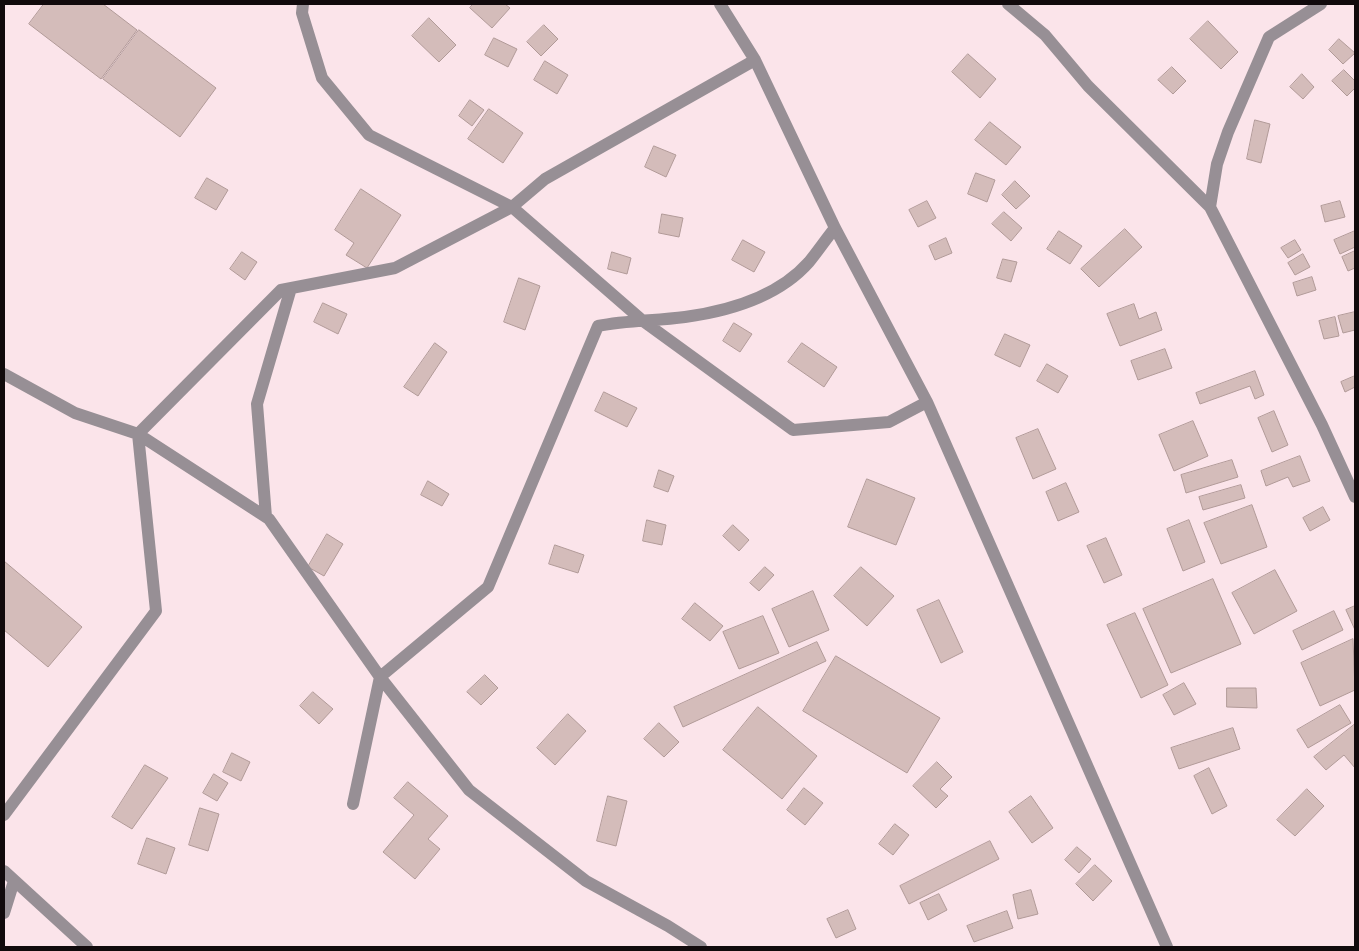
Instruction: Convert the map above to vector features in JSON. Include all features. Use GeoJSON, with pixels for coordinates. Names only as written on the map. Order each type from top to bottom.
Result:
{"type":"FeatureCollection","features":[{"type":"Feature","properties":{"kind":"street"},"geometry":{"type":"LineString","coordinates":[[303,4],[302,12],[322,78],[369,134],[512,207],[643,320],[793,430],[889,422],[927,402]]}},
{"type":"Feature","properties":{"kind":"street"},"geometry":{"type":"LineString","coordinates":[[720,4],[755,60],[834,228],[927,402],[1167,947]]}},
{"type":"Feature","properties":{"kind":"street"},"geometry":{"type":"LineString","coordinates":[[1008,4],[1045,35],[1088,86],[1210,207],[1322,426],[1355,497]]}},
{"type":"Feature","properties":{"kind":"street"},"geometry":{"type":"LineString","coordinates":[[1210,207],[1217,164],[1228,132],[1269,37],[1321,4]]}},
{"type":"Feature","properties":{"kind":"street"},"geometry":{"type":"LineString","coordinates":[[138,434],[281,290],[395,268],[512,207],[545,178],[755,60]]}},
{"type":"Feature","properties":{"kind":"street"},"geometry":{"type":"LineString","coordinates":[[353,804],[380,677],[488,587],[598,326],[615,322],[694,316],[729,308],[758,298],[783,283],[808,263],[834,228]]}},
{"type":"Feature","properties":{"kind":"street"},"geometry":{"type":"LineString","coordinates":[[266,517],[257,404],[291,288]]}},
{"type":"Feature","properties":{"kind":"street"},"geometry":{"type":"LineString","coordinates":[[4,374],[74,413],[138,434],[266,517],[380,677],[469,790],[586,881],[668,926],[701,947]]}},
{"type":"Feature","properties":{"kind":"street"},"geometry":{"type":"LineString","coordinates":[[4,815],[156,612],[138,434]]}},
{"type":"Feature","properties":{"kind":"street"},"geometry":{"type":"LineString","coordinates":[[4,871],[87,947]]}},
{"type":"Feature","properties":{"kind":"street"},"geometry":{"type":"LineString","coordinates":[[4,913],[14,881]]}},
{"type":"Feature","properties":{"kind":"building"},"geometry":{"type":"Polygon","coordinates":[[[44,4],[103,4],[137,30],[101,79],[29,24],[44,4]]]}},
{"type":"Feature","properties":{"kind":"building"},"geometry":{"type":"Polygon","coordinates":[[[473,4],[505,4],[510,8],[492,28],[470,8],[473,4]]]}},
{"type":"Feature","properties":{"kind":"building"},"geometry":{"type":"Polygon","coordinates":[[[429,18],[456,45],[439,62],[412,36],[429,18]]]}},
{"type":"Feature","properties":{"kind":"building"},"geometry":{"type":"Polygon","coordinates":[[[1208,21],[1238,52],[1221,69],[1190,39],[1208,21]]]}},
{"type":"Feature","properties":{"kind":"building"},"geometry":{"type":"Polygon","coordinates":[[[544,25],[558,39],[541,56],[527,42],[544,25]]]}},
{"type":"Feature","properties":{"kind":"building"},"geometry":{"type":"Polygon","coordinates":[[[139,30],[216,88],[180,137],[103,79],[139,30]]]}},
{"type":"Feature","properties":{"kind":"building"},"geometry":{"type":"Polygon","coordinates":[[[494,38],[517,49],[508,67],[485,55],[494,38]]]}},
{"type":"Feature","properties":{"kind":"building"},"geometry":{"type":"Polygon","coordinates":[[[1339,39],[1355,53],[1343,64],[1329,50],[1339,39]]]}},
{"type":"Feature","properties":{"kind":"building"},"geometry":{"type":"Polygon","coordinates":[[[968,54],[996,79],[980,98],[952,72],[968,54]]]}},
{"type":"Feature","properties":{"kind":"building"},"geometry":{"type":"Polygon","coordinates":[[[545,61],[568,75],[557,94],[534,80],[545,61]]]}},
{"type":"Feature","properties":{"kind":"building"},"geometry":{"type":"Polygon","coordinates":[[[1172,67],[1186,81],[1173,94],[1158,80],[1172,67]]]}},
{"type":"Feature","properties":{"kind":"building"},"geometry":{"type":"Polygon","coordinates":[[[1344,70],[1355,81],[1355,88],[1347,96],[1332,81],[1344,70]]]}},
{"type":"Feature","properties":{"kind":"building"},"geometry":{"type":"Polygon","coordinates":[[[1302,74],[1314,87],[1303,99],[1290,87],[1302,74]]]}},
{"type":"Feature","properties":{"kind":"building"},"geometry":{"type":"Polygon","coordinates":[[[470,100],[484,110],[472,126],[459,116],[470,100]]]}},
{"type":"Feature","properties":{"kind":"building"},"geometry":{"type":"Polygon","coordinates":[[[489,109],[523,133],[503,163],[468,139],[489,109]]]}},
{"type":"Feature","properties":{"kind":"building"},"geometry":{"type":"Polygon","coordinates":[[[1255,120],[1270,124],[1261,163],[1247,159],[1255,120]]]}},
{"type":"Feature","properties":{"kind":"building"},"geometry":{"type":"Polygon","coordinates":[[[990,122],[1021,147],[1006,165],[975,140],[990,122]]]}},
{"type":"Feature","properties":{"kind":"building"},"geometry":{"type":"Polygon","coordinates":[[[654,146],[676,155],[666,177],[645,167],[654,146]]]}},
{"type":"Feature","properties":{"kind":"building"},"geometry":{"type":"Polygon","coordinates":[[[976,173],[995,180],[987,202],[968,194],[976,173]]]}},
{"type":"Feature","properties":{"kind":"building"},"geometry":{"type":"Polygon","coordinates":[[[207,178],[228,190],[216,210],[195,198],[207,178]]]}},
{"type":"Feature","properties":{"kind":"building"},"geometry":{"type":"Polygon","coordinates":[[[1015,181],[1030,196],[1016,209],[1002,195],[1015,181]]]}},
{"type":"Feature","properties":{"kind":"building"},"geometry":{"type":"Polygon","coordinates":[[[361,189],[401,215],[367,268],[346,255],[354,243],[335,230],[361,189]]]}},
{"type":"Feature","properties":{"kind":"building"},"geometry":{"type":"Polygon","coordinates":[[[927,201],[936,218],[918,227],[909,210],[927,201]]]}},
{"type":"Feature","properties":{"kind":"building"},"geometry":{"type":"Polygon","coordinates":[[[1340,201],[1345,217],[1325,222],[1321,206],[1340,201]]]}},
{"type":"Feature","properties":{"kind":"building"},"geometry":{"type":"Polygon","coordinates":[[[1004,212],[1022,228],[1011,241],[992,224],[1004,212]]]}},
{"type":"Feature","properties":{"kind":"building"},"geometry":{"type":"Polygon","coordinates":[[[662,214],[683,218],[679,237],[659,233],[662,214]]]}},
{"type":"Feature","properties":{"kind":"building"},"geometry":{"type":"Polygon","coordinates":[[[1125,229],[1142,247],[1099,287],[1081,269],[1125,229]]]}},
{"type":"Feature","properties":{"kind":"building"},"geometry":{"type":"Polygon","coordinates":[[[1059,231],[1082,246],[1070,264],[1047,249],[1059,231]]]}},
{"type":"Feature","properties":{"kind":"building"},"geometry":{"type":"Polygon","coordinates":[[[1355,231],[1355,247],[1340,254],[1334,240],[1355,231]]]}},
{"type":"Feature","properties":{"kind":"building"},"geometry":{"type":"Polygon","coordinates":[[[946,238],[952,253],[935,260],[929,246],[946,238]]]}},
{"type":"Feature","properties":{"kind":"building"},"geometry":{"type":"Polygon","coordinates":[[[743,240],[765,252],[754,272],[732,260],[743,240]]]}},
{"type":"Feature","properties":{"kind":"building"},"geometry":{"type":"Polygon","coordinates":[[[1295,240],[1301,250],[1288,258],[1281,248],[1295,240]]]}},
{"type":"Feature","properties":{"kind":"building"},"geometry":{"type":"Polygon","coordinates":[[[1355,251],[1355,268],[1348,271],[1342,257],[1355,251]]]}},
{"type":"Feature","properties":{"kind":"building"},"geometry":{"type":"Polygon","coordinates":[[[242,252],[257,262],[245,280],[230,269],[242,252]]]}},
{"type":"Feature","properties":{"kind":"building"},"geometry":{"type":"Polygon","coordinates":[[[612,252],[631,258],[627,274],[608,269],[612,252]]]}},
{"type":"Feature","properties":{"kind":"building"},"geometry":{"type":"Polygon","coordinates":[[[1303,254],[1310,267],[1295,275],[1288,263],[1303,254]]]}},
{"type":"Feature","properties":{"kind":"building"},"geometry":{"type":"Polygon","coordinates":[[[1003,259],[1017,262],[1011,282],[997,278],[1003,259]]]}},
{"type":"Feature","properties":{"kind":"building"},"geometry":{"type":"Polygon","coordinates":[[[1312,277],[1316,290],[1297,296],[1293,283],[1312,277]]]}},
{"type":"Feature","properties":{"kind":"building"},"geometry":{"type":"Polygon","coordinates":[[[519,278],[540,286],[525,330],[504,322],[519,278]]]}},
{"type":"Feature","properties":{"kind":"building"},"geometry":{"type":"Polygon","coordinates":[[[323,303],[347,314],[338,334],[314,322],[323,303]]]}},
{"type":"Feature","properties":{"kind":"building"},"geometry":{"type":"Polygon","coordinates":[[[1134,304],[1139,319],[1156,312],[1162,330],[1120,346],[1107,314],[1134,304]]]}},
{"type":"Feature","properties":{"kind":"building"},"geometry":{"type":"Polygon","coordinates":[[[1355,312],[1355,330],[1343,333],[1338,316],[1355,312]]]}},
{"type":"Feature","properties":{"kind":"building"},"geometry":{"type":"Polygon","coordinates":[[[1335,317],[1339,336],[1324,339],[1319,321],[1335,317]]]}},
{"type":"Feature","properties":{"kind":"building"},"geometry":{"type":"Polygon","coordinates":[[[734,323],[752,334],[740,352],[723,341],[734,323]]]}},
{"type":"Feature","properties":{"kind":"building"},"geometry":{"type":"Polygon","coordinates":[[[1005,334],[1030,345],[1020,367],[995,355],[1005,334]]]}},
{"type":"Feature","properties":{"kind":"building"},"geometry":{"type":"Polygon","coordinates":[[[435,343],[447,352],[418,396],[404,387],[435,343]]]}},
{"type":"Feature","properties":{"kind":"building"},"geometry":{"type":"Polygon","coordinates":[[[802,343],[837,367],[824,387],[788,362],[802,343]]]}},
{"type":"Feature","properties":{"kind":"building"},"geometry":{"type":"Polygon","coordinates":[[[1165,349],[1172,368],[1138,380],[1131,361],[1165,349]]]}},
{"type":"Feature","properties":{"kind":"building"},"geometry":{"type":"Polygon","coordinates":[[[1047,364],[1068,376],[1058,393],[1037,381],[1047,364]]]}},
{"type":"Feature","properties":{"kind":"building"},"geometry":{"type":"Polygon","coordinates":[[[1255,371],[1264,395],[1255,399],[1250,386],[1200,404],[1196,393],[1255,371]]]}},
{"type":"Feature","properties":{"kind":"building"},"geometry":{"type":"Polygon","coordinates":[[[1355,376],[1355,387],[1345,392],[1341,382],[1355,376]]]}},
{"type":"Feature","properties":{"kind":"building"},"geometry":{"type":"Polygon","coordinates":[[[604,392],[637,408],[627,427],[595,411],[604,392]]]}},
{"type":"Feature","properties":{"kind":"building"},"geometry":{"type":"Polygon","coordinates":[[[1274,411],[1288,445],[1272,452],[1258,418],[1274,411]]]}},
{"type":"Feature","properties":{"kind":"building"},"geometry":{"type":"Polygon","coordinates":[[[1193,421],[1208,456],[1174,471],[1159,435],[1193,421]]]}},
{"type":"Feature","properties":{"kind":"building"},"geometry":{"type":"Polygon","coordinates":[[[1038,429],[1056,469],[1033,479],[1016,438],[1038,429]]]}},
{"type":"Feature","properties":{"kind":"building"},"geometry":{"type":"Polygon","coordinates":[[[1300,456],[1310,481],[1293,487],[1288,477],[1266,486],[1261,471],[1300,456]]]}},
{"type":"Feature","properties":{"kind":"building"},"geometry":{"type":"Polygon","coordinates":[[[1232,460],[1238,477],[1186,493],[1181,475],[1232,460]]]}},
{"type":"Feature","properties":{"kind":"building"},"geometry":{"type":"Polygon","coordinates":[[[659,470],[674,476],[668,492],[654,487],[659,470]]]}},
{"type":"Feature","properties":{"kind":"building"},"geometry":{"type":"Polygon","coordinates":[[[867,479],[915,498],[896,545],[848,527],[867,479]]]}},
{"type":"Feature","properties":{"kind":"building"},"geometry":{"type":"Polygon","coordinates":[[[428,481],[449,494],[442,506],[421,495],[428,481]]]}},
{"type":"Feature","properties":{"kind":"building"},"geometry":{"type":"Polygon","coordinates":[[[1066,483],[1079,512],[1058,521],[1046,492],[1066,483]]]}},
{"type":"Feature","properties":{"kind":"building"},"geometry":{"type":"Polygon","coordinates":[[[1241,485],[1245,498],[1203,510],[1199,497],[1241,485]]]}},
{"type":"Feature","properties":{"kind":"building"},"geometry":{"type":"Polygon","coordinates":[[[1252,505],[1267,547],[1221,564],[1204,523],[1252,505]]]}},
{"type":"Feature","properties":{"kind":"building"},"geometry":{"type":"Polygon","coordinates":[[[1323,507],[1330,520],[1310,531],[1303,518],[1323,507]]]}},
{"type":"Feature","properties":{"kind":"building"},"geometry":{"type":"Polygon","coordinates":[[[647,520],[666,525],[662,545],[643,541],[647,520]]]}},
{"type":"Feature","properties":{"kind":"building"},"geometry":{"type":"Polygon","coordinates":[[[1189,520],[1205,562],[1183,571],[1167,529],[1189,520]]]}},
{"type":"Feature","properties":{"kind":"building"},"geometry":{"type":"Polygon","coordinates":[[[733,525],[749,540],[739,551],[723,536],[733,525]]]}},
{"type":"Feature","properties":{"kind":"building"},"geometry":{"type":"Polygon","coordinates":[[[327,534],[343,544],[324,576],[308,567],[327,534]]]}},
{"type":"Feature","properties":{"kind":"building"},"geometry":{"type":"Polygon","coordinates":[[[1106,538],[1122,575],[1104,583],[1087,546],[1106,538]]]}},
{"type":"Feature","properties":{"kind":"building"},"geometry":{"type":"Polygon","coordinates":[[[555,545],[584,555],[578,573],[549,564],[555,545]]]}},
{"type":"Feature","properties":{"kind":"building"},"geometry":{"type":"Polygon","coordinates":[[[4,561],[82,627],[48,667],[4,630],[4,561]]]}},
{"type":"Feature","properties":{"kind":"building"},"geometry":{"type":"Polygon","coordinates":[[[765,567],[774,575],[759,591],[750,583],[765,567]]]}},
{"type":"Feature","properties":{"kind":"building"},"geometry":{"type":"Polygon","coordinates":[[[861,567],[894,596],[867,626],[834,596],[861,567]]]}},
{"type":"Feature","properties":{"kind":"building"},"geometry":{"type":"Polygon","coordinates":[[[1275,570],[1297,611],[1254,634],[1232,593],[1275,570]]]}},
{"type":"Feature","properties":{"kind":"building"},"geometry":{"type":"Polygon","coordinates":[[[1213,579],[1241,644],[1171,673],[1143,609],[1213,579]]]}},
{"type":"Feature","properties":{"kind":"building"},"geometry":{"type":"Polygon","coordinates":[[[813,591],[829,630],[789,647],[772,609],[813,591]]]}},
{"type":"Feature","properties":{"kind":"building"},"geometry":{"type":"Polygon","coordinates":[[[939,600],[963,652],[941,663],[917,610],[939,600]]]}},
{"type":"Feature","properties":{"kind":"building"},"geometry":{"type":"Polygon","coordinates":[[[695,603],[723,626],[710,641],[682,619],[695,603]]]}},
{"type":"Feature","properties":{"kind":"building"},"geometry":{"type":"Polygon","coordinates":[[[1355,606],[1355,630],[1346,610],[1355,606]]]}},
{"type":"Feature","properties":{"kind":"building"},"geometry":{"type":"Polygon","coordinates":[[[1334,611],[1343,630],[1302,650],[1293,631],[1334,611]]]}},
{"type":"Feature","properties":{"kind":"building"},"geometry":{"type":"Polygon","coordinates":[[[1135,613],[1168,685],[1141,698],[1107,625],[1135,613]]]}},
{"type":"Feature","properties":{"kind":"building"},"geometry":{"type":"Polygon","coordinates":[[[763,616],[779,653],[739,669],[723,632],[763,616]]]}},
{"type":"Feature","properties":{"kind":"building"},"geometry":{"type":"Polygon","coordinates":[[[1353,639],[1355,690],[1320,706],[1301,663],[1353,639]]]}},
{"type":"Feature","properties":{"kind":"building"},"geometry":{"type":"Polygon","coordinates":[[[817,642],[826,661],[683,727],[674,707],[817,642]]]}},
{"type":"Feature","properties":{"kind":"building"},"geometry":{"type":"Polygon","coordinates":[[[836,656],[940,718],[907,773],[803,711],[836,656]]]}},
{"type":"Feature","properties":{"kind":"building"},"geometry":{"type":"Polygon","coordinates":[[[485,675],[498,688],[481,705],[467,692],[485,675]]]}},
{"type":"Feature","properties":{"kind":"building"},"geometry":{"type":"Polygon","coordinates":[[[1184,683],[1196,704],[1174,715],[1163,695],[1184,683]]]}},
{"type":"Feature","properties":{"kind":"building"},"geometry":{"type":"Polygon","coordinates":[[[1227,688],[1256,688],[1257,708],[1227,707],[1227,688]]]}},
{"type":"Feature","properties":{"kind":"building"},"geometry":{"type":"Polygon","coordinates":[[[313,692],[333,709],[319,724],[300,706],[313,692]]]}},
{"type":"Feature","properties":{"kind":"building"},"geometry":{"type":"Polygon","coordinates":[[[1340,705],[1351,723],[1308,748],[1297,730],[1340,705]]]}},
{"type":"Feature","properties":{"kind":"building"},"geometry":{"type":"Polygon","coordinates":[[[758,707],[817,756],[782,799],[723,750],[758,707]]]}},
{"type":"Feature","properties":{"kind":"building"},"geometry":{"type":"Polygon","coordinates":[[[568,714],[586,731],[555,765],[537,748],[568,714]]]}},
{"type":"Feature","properties":{"kind":"building"},"geometry":{"type":"Polygon","coordinates":[[[659,723],[679,742],[664,757],[644,739],[659,723]]]}},
{"type":"Feature","properties":{"kind":"building"},"geometry":{"type":"Polygon","coordinates":[[[1355,724],[1355,768],[1344,755],[1326,770],[1314,757],[1355,724]]]}},
{"type":"Feature","properties":{"kind":"building"},"geometry":{"type":"Polygon","coordinates":[[[1233,728],[1240,749],[1179,769],[1171,748],[1233,728]]]}},
{"type":"Feature","properties":{"kind":"building"},"geometry":{"type":"Polygon","coordinates":[[[232,753],[250,762],[241,781],[223,772],[232,753]]]}},
{"type":"Feature","properties":{"kind":"building"},"geometry":{"type":"Polygon","coordinates":[[[937,762],[952,777],[940,789],[948,796],[936,808],[913,786],[937,762]]]}},
{"type":"Feature","properties":{"kind":"building"},"geometry":{"type":"Polygon","coordinates":[[[145,765],[168,778],[132,829],[112,817],[145,765]]]}},
{"type":"Feature","properties":{"kind":"building"},"geometry":{"type":"Polygon","coordinates":[[[1209,768],[1227,806],[1212,814],[1194,776],[1209,768]]]}},
{"type":"Feature","properties":{"kind":"building"},"geometry":{"type":"Polygon","coordinates":[[[214,774],[228,783],[217,801],[203,793],[214,774]]]}},
{"type":"Feature","properties":{"kind":"building"},"geometry":{"type":"Polygon","coordinates":[[[408,782],[448,816],[428,839],[440,849],[415,879],[383,852],[414,815],[394,798],[408,782]]]}},
{"type":"Feature","properties":{"kind":"building"},"geometry":{"type":"Polygon","coordinates":[[[804,788],[823,803],[805,825],[787,810],[804,788]]]}},
{"type":"Feature","properties":{"kind":"building"},"geometry":{"type":"Polygon","coordinates":[[[1307,789],[1324,806],[1295,836],[1277,820],[1307,789]]]}},
{"type":"Feature","properties":{"kind":"building"},"geometry":{"type":"Polygon","coordinates":[[[608,796],[627,801],[616,846],[597,841],[608,796]]]}},
{"type":"Feature","properties":{"kind":"building"},"geometry":{"type":"Polygon","coordinates":[[[1031,796],[1053,828],[1032,843],[1009,812],[1031,796]]]}},
{"type":"Feature","properties":{"kind":"building"},"geometry":{"type":"Polygon","coordinates":[[[200,808],[219,814],[208,851],[189,845],[200,808]]]}},
{"type":"Feature","properties":{"kind":"building"},"geometry":{"type":"Polygon","coordinates":[[[895,824],[909,835],[893,855],[879,844],[895,824]]]}},
{"type":"Feature","properties":{"kind":"building"},"geometry":{"type":"Polygon","coordinates":[[[147,838],[175,848],[166,874],[138,864],[147,838]]]}},
{"type":"Feature","properties":{"kind":"building"},"geometry":{"type":"Polygon","coordinates":[[[990,841],[999,859],[909,904],[900,886],[990,841]]]}},
{"type":"Feature","properties":{"kind":"building"},"geometry":{"type":"Polygon","coordinates":[[[1077,847],[1091,859],[1079,873],[1065,860],[1077,847]]]}},
{"type":"Feature","properties":{"kind":"building"},"geometry":{"type":"Polygon","coordinates":[[[1095,865],[1112,881],[1093,901],[1076,884],[1095,865]]]}},
{"type":"Feature","properties":{"kind":"building"},"geometry":{"type":"Polygon","coordinates":[[[1031,890],[1038,914],[1018,919],[1013,895],[1031,890]]]}},
{"type":"Feature","properties":{"kind":"building"},"geometry":{"type":"Polygon","coordinates":[[[939,894],[947,910],[928,920],[920,903],[939,894]]]}},
{"type":"Feature","properties":{"kind":"building"},"geometry":{"type":"Polygon","coordinates":[[[848,910],[856,929],[836,938],[827,919],[848,910]]]}},
{"type":"Feature","properties":{"kind":"building"},"geometry":{"type":"Polygon","coordinates":[[[1007,911],[1013,928],[974,942],[967,926],[1007,911]]]}}]}
